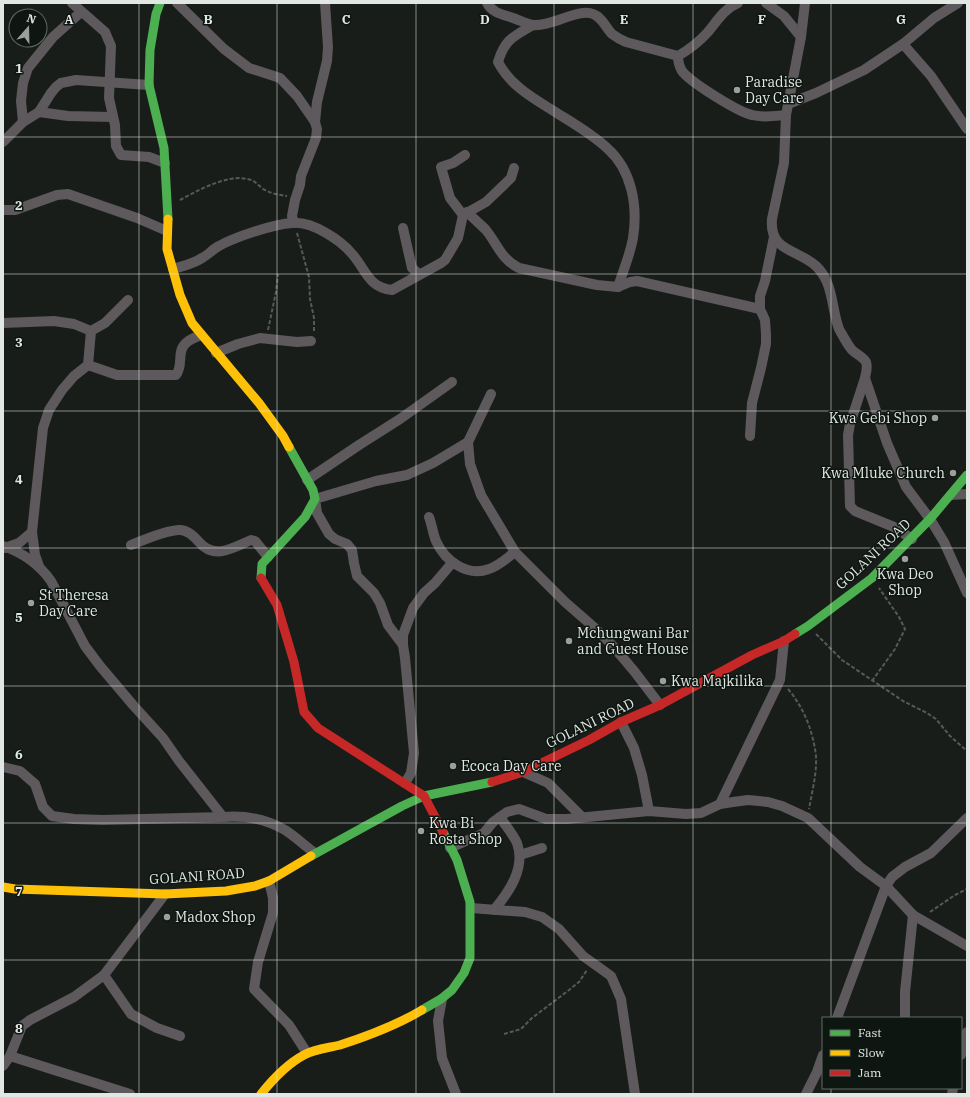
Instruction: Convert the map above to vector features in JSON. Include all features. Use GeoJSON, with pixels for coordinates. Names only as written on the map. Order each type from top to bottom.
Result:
{"type":"FeatureCollection","features":[{"type":"Feature","properties":{"kind":"street"},"geometry":{"type":"LineString","coordinates":[[72,3],[105,32],[111,46],[109,98],[112,117],[115,124],[116,146],[120,155],[149,157],[165,163]]}},
{"type":"Feature","properties":{"kind":"street"},"geometry":{"type":"LineString","coordinates":[[160,3],[156,14],[150,50],[149,85],[163,144],[168,206],[168,249],[180,295],[192,323],[259,402],[279,431],[313,490],[317,513],[329,534],[335,539],[347,544],[352,550],[358,576],[377,598],[388,625],[403,645]]}},
{"type":"Feature","properties":{"kind":"street"},"geometry":{"type":"LineString","coordinates":[[177,3],[224,49],[249,68],[280,78],[297,96],[315,122],[317,129],[316,138],[301,176],[292,216],[294,223]]}},
{"type":"Feature","properties":{"kind":"street"},"geometry":{"type":"LineString","coordinates":[[315,122],[317,102],[327,61],[328,47],[325,3]]}},
{"type":"Feature","properties":{"kind":"street"},"geometry":{"type":"LineString","coordinates":[[487,3],[489,7],[497,13],[534,25]]}},
{"type":"Feature","properties":{"kind":"street"},"geometry":{"type":"LineString","coordinates":[[618,287],[633,238],[634,219],[634,204],[631,186],[623,168],[608,149],[581,128],[523,92],[504,72],[498,62],[501,53],[509,39],[534,25],[585,12],[594,14],[613,34],[626,42],[678,56],[699,41],[724,12],[738,3]]}},
{"type":"Feature","properties":{"kind":"street"},"geometry":{"type":"LineString","coordinates":[[766,3],[784,16],[801,37]]}},
{"type":"Feature","properties":{"kind":"street"},"geometry":{"type":"LineString","coordinates":[[750,436],[752,403],[762,368],[766,344],[765,320],[760,308],[760,296],[774,237],[771,227],[772,219],[784,163],[786,115],[801,37],[805,3]]}},
{"type":"Feature","properties":{"kind":"street"},"geometry":{"type":"LineString","coordinates":[[788,104],[811,96],[864,70],[903,44],[934,18],[958,3]]}},
{"type":"Feature","properties":{"kind":"street"},"geometry":{"type":"LineString","coordinates":[[23,122],[20,101],[23,83],[28,68],[53,37],[81,12]]}},
{"type":"Feature","properties":{"kind":"street"},"geometry":{"type":"LineString","coordinates":[[903,44],[931,76],[967,129]]}},
{"type":"Feature","properties":{"kind":"street"},"geometry":{"type":"LineString","coordinates":[[678,56],[678,63],[682,71],[692,80],[733,108],[743,113],[767,117],[786,115]]}},
{"type":"Feature","properties":{"kind":"street"},"geometry":{"type":"LineString","coordinates":[[3,142],[23,122],[39,112],[51,93],[61,83],[76,80],[149,85]]}},
{"type":"Feature","properties":{"kind":"street"},"geometry":{"type":"LineString","coordinates":[[39,112],[74,116],[112,117]]}},
{"type":"Feature","properties":{"kind":"street"},"geometry":{"type":"LineString","coordinates":[[465,155],[453,163],[441,167],[450,198],[465,213],[486,230],[510,264],[519,268],[597,285],[618,287],[637,281],[760,308]]}},
{"type":"Feature","properties":{"kind":"street"},"geometry":{"type":"LineString","coordinates":[[173,269],[189,265],[201,259],[219,246],[243,236],[269,228],[294,223],[314,227],[338,241],[354,255],[364,273],[372,281],[383,289],[392,290],[441,263],[449,254],[458,238],[465,213],[486,202],[512,178],[514,168]]}},
{"type":"Feature","properties":{"kind":"street"},"geometry":{"type":"LineString","coordinates":[[3,210],[15,210],[57,195],[68,194],[137,218],[167,231]]}},
{"type":"Feature","properties":{"kind":"street"},"geometry":{"type":"LineString","coordinates":[[403,228],[412,268],[419,274]]}},
{"type":"Feature","properties":{"kind":"street"},"geometry":{"type":"LineString","coordinates":[[774,237],[789,251],[808,259],[822,272],[832,293],[834,310],[839,328],[853,350],[867,366],[865,378],[850,424],[848,435],[850,506],[855,511],[894,527],[912,539]]}},
{"type":"Feature","properties":{"kind":"street"},"geometry":{"type":"LineString","coordinates":[[91,331],[105,323],[128,300]]}},
{"type":"Feature","properties":{"kind":"street"},"geometry":{"type":"LineString","coordinates":[[3,323],[54,321],[74,324],[91,331]]}},
{"type":"Feature","properties":{"kind":"street"},"geometry":{"type":"LineString","coordinates":[[91,331],[88,365],[74,376],[62,390],[48,410],[43,428],[32,532],[35,555],[39,566],[51,581],[85,646],[133,705],[163,738],[223,817]]}},
{"type":"Feature","properties":{"kind":"street"},"geometry":{"type":"LineString","coordinates":[[88,365],[117,375],[176,375],[179,371],[181,363],[180,355],[183,347],[187,342],[201,335]]}},
{"type":"Feature","properties":{"kind":"street"},"geometry":{"type":"LineString","coordinates":[[216,353],[238,344],[265,337],[297,342],[311,341]]}},
{"type":"Feature","properties":{"kind":"street"},"geometry":{"type":"LineString","coordinates":[[865,378],[887,443],[906,487],[930,519],[944,542],[967,593]]}},
{"type":"Feature","properties":{"kind":"street"},"geometry":{"type":"LineString","coordinates":[[307,480],[359,444],[400,419],[452,382]]}},
{"type":"Feature","properties":{"kind":"street"},"geometry":{"type":"LineString","coordinates":[[491,394],[468,442],[470,464],[481,495],[515,552],[565,602],[612,645],[660,705]]}},
{"type":"Feature","properties":{"kind":"street"},"geometry":{"type":"LineString","coordinates":[[261,1094],[270,1082],[307,1053],[333,1047],[387,1028],[419,1013],[442,999],[450,993],[461,978],[470,958],[470,908],[457,860],[424,796],[318,728],[304,712],[294,662],[277,605],[261,578],[262,564],[305,517],[315,499],[376,481],[407,475],[433,463],[468,442]]}},
{"type":"Feature","properties":{"kind":"street","name":"GOLANI ROAD"},"geometry":{"type":"LineString","coordinates":[[3,887],[15,889],[165,894],[226,891],[255,886],[269,881],[315,853],[402,806],[424,796],[495,781],[523,772],[590,740],[621,722],[660,705],[752,655],[784,641],[808,626],[872,578],[912,539],[967,475]]}},
{"type":"Feature","properties":{"kind":"street"},"geometry":{"type":"LineString","coordinates":[[951,495],[967,494]]}},
{"type":"Feature","properties":{"kind":"street"},"geometry":{"type":"LineString","coordinates":[[430,517],[437,542],[452,563],[461,568],[475,571],[489,569],[504,561],[515,552]]}},
{"type":"Feature","properties":{"kind":"street"},"geometry":{"type":"LineString","coordinates":[[131,545],[170,531],[181,530],[194,536],[204,548],[216,552],[231,549],[251,540],[255,541],[268,557]]}},
{"type":"Feature","properties":{"kind":"street"},"geometry":{"type":"LineString","coordinates":[[5,547],[19,543],[32,532]]}},
{"type":"Feature","properties":{"kind":"street"},"geometry":{"type":"LineString","coordinates":[[5,547],[39,566]]}},
{"type":"Feature","properties":{"kind":"street"},"geometry":{"type":"LineString","coordinates":[[405,783],[411,773],[414,754],[403,635],[413,608],[424,593],[435,583],[452,563]]}},
{"type":"Feature","properties":{"kind":"street"},"geometry":{"type":"LineString","coordinates":[[720,804],[780,680],[784,641]]}},
{"type":"Feature","properties":{"kind":"street"},"geometry":{"type":"LineString","coordinates":[[621,722],[634,748],[642,774],[649,812]]}},
{"type":"Feature","properties":{"kind":"street"},"geometry":{"type":"LineString","coordinates":[[3,767],[20,771],[34,784],[43,807],[52,816],[74,819],[103,820],[238,816],[255,818],[286,830],[315,853]]}},
{"type":"Feature","properties":{"kind":"street"},"geometry":{"type":"LineString","coordinates":[[523,772],[548,783],[582,817]]}},
{"type":"Feature","properties":{"kind":"street"},"geometry":{"type":"LineString","coordinates":[[450,848],[484,833],[493,822],[507,812],[519,809],[546,819],[649,812],[686,814],[701,813],[720,804],[748,800],[768,802],[782,806],[808,818],[860,867],[886,886],[914,916],[967,946]]}},
{"type":"Feature","properties":{"kind":"street"},"geometry":{"type":"LineString","coordinates":[[494,910],[504,898],[513,883],[519,866],[520,854],[516,842],[500,817]]}},
{"type":"Feature","properties":{"kind":"street"},"geometry":{"type":"LineString","coordinates":[[837,1017],[886,886],[892,877],[905,867],[931,853],[967,818]]}},
{"type":"Feature","properties":{"kind":"street"},"geometry":{"type":"LineString","coordinates":[[520,854],[542,848]]}},
{"type":"Feature","properties":{"kind":"street"},"geometry":{"type":"LineString","coordinates":[[269,881],[273,898],[273,913],[258,962],[254,989],[289,1025],[307,1053]]}},
{"type":"Feature","properties":{"kind":"street"},"geometry":{"type":"LineString","coordinates":[[3,1066],[10,1056],[22,1026],[30,1020],[74,997],[104,975],[165,894]]}},
{"type":"Feature","properties":{"kind":"street"},"geometry":{"type":"LineString","coordinates":[[470,908],[525,912],[542,917],[560,929],[583,956],[611,976],[621,999],[634,1094]]}},
{"type":"Feature","properties":{"kind":"street"},"geometry":{"type":"LineString","coordinates":[[905,1017],[906,984],[914,916]]}},
{"type":"Feature","properties":{"kind":"street"},"geometry":{"type":"LineString","coordinates":[[104,975],[131,1014],[156,1028],[180,1036]]}},
{"type":"Feature","properties":{"kind":"street"},"geometry":{"type":"LineString","coordinates":[[442,999],[438,1022],[442,1058],[456,1094]]}},
{"type":"Feature","properties":{"kind":"street"},"geometry":{"type":"LineString","coordinates":[[962,1051],[967,1032]]}},
{"type":"Feature","properties":{"kind":"street"},"geometry":{"type":"LineString","coordinates":[[10,1056],[130,1094]]}},
{"type":"Feature","properties":{"kind":"street"},"geometry":{"type":"LineString","coordinates":[[806,1094],[817,1072],[822,1057]]}},
{"type":"Feature","properties":{"kind":"path"},"geometry":{"type":"LineString","coordinates":[[168,206],[200,190],[232,179],[247,178],[256,182],[265,190],[276,194],[296,197]]}},
{"type":"Feature","properties":{"kind":"path"},"geometry":{"type":"LineString","coordinates":[[294,223],[309,277],[310,300],[314,318],[314,334],[311,341]]}},
{"type":"Feature","properties":{"kind":"path"},"geometry":{"type":"LineString","coordinates":[[265,337],[276,292],[278,274]]}},
{"type":"Feature","properties":{"kind":"path"},"geometry":{"type":"LineString","coordinates":[[872,578],[888,599],[905,629],[894,649],[872,681]]}},
{"type":"Feature","properties":{"kind":"path"},"geometry":{"type":"LineString","coordinates":[[808,626],[842,660],[903,701],[936,719],[950,736],[967,751]]}},
{"type":"Feature","properties":{"kind":"path"},"geometry":{"type":"LineString","coordinates":[[780,680],[791,692],[802,709],[810,728],[816,758],[808,818]]}},
{"type":"Feature","properties":{"kind":"path"},"geometry":{"type":"LineString","coordinates":[[914,916],[925,915],[955,895],[967,889]]}},
{"type":"Feature","properties":{"kind":"path"},"geometry":{"type":"LineString","coordinates":[[504,1034],[521,1029],[532,1018],[579,982],[592,962]]}},
{"type":"Feature","properties":{"kind":"traffic: fast"},"geometry":{"type":"LineString","coordinates":[[160,3],[156,14],[150,50],[149,85],[164,148],[168,219]]}},
{"type":"Feature","properties":{"kind":"traffic: fast"},"geometry":{"type":"LineString","coordinates":[[261,578],[262,564],[305,517],[315,499],[313,490],[289,447]]}},
{"type":"Feature","properties":{"kind":"traffic: fast"},"geometry":{"type":"LineString","coordinates":[[795,634],[872,578],[930,519],[967,475]]}},
{"type":"Feature","properties":{"kind":"traffic: fast"},"geometry":{"type":"LineString","coordinates":[[311,856],[402,806],[424,796],[492,782]]}},
{"type":"Feature","properties":{"kind":"traffic: fast"},"geometry":{"type":"LineString","coordinates":[[422,1010],[441,999],[452,990],[464,973],[470,958],[470,902],[457,860],[443,832]]}},
{"type":"Feature","properties":{"kind":"traffic: slow"},"geometry":{"type":"LineString","coordinates":[[168,219],[167,249],[180,295],[192,323],[259,403],[283,436],[289,447]]}},
{"type":"Feature","properties":{"kind":"traffic: slow"},"geometry":{"type":"LineString","coordinates":[[3,887],[15,889],[165,894],[226,891],[255,886],[269,881],[311,856]]}},
{"type":"Feature","properties":{"kind":"traffic: slow"},"geometry":{"type":"LineString","coordinates":[[261,1094],[281,1072],[304,1055],[372,1034],[403,1021],[422,1010]]}},
{"type":"Feature","properties":{"kind":"traffic: jam"},"geometry":{"type":"LineString","coordinates":[[261,578],[277,605],[294,662],[304,712],[318,728],[424,796],[443,832]]}},
{"type":"Feature","properties":{"kind":"traffic: jam"},"geometry":{"type":"LineString","coordinates":[[492,782],[523,772],[589,740],[621,722],[660,705],[752,655],[784,641],[795,634]]}},
{"type":"Feature","properties":{"kind":"place","name":"Paradise Day Care"},"geometry":{"type":"Point","coordinates":[737,90]}},
{"type":"Feature","properties":{"kind":"place","name":"Kwa Gebi Shop"},"geometry":{"type":"Point","coordinates":[935,418]}},
{"type":"Feature","properties":{"kind":"place","name":"Kwa Mluke Church"},"geometry":{"type":"Point","coordinates":[953,473]}},
{"type":"Feature","properties":{"kind":"place","name":"Kwa Deo Shop"},"geometry":{"type":"Point","coordinates":[905,559]}},
{"type":"Feature","properties":{"kind":"place","name":"St Theresa Day Care"},"geometry":{"type":"Point","coordinates":[31,603]}},
{"type":"Feature","properties":{"kind":"place","name":"Mchungwani Bar and Guest House"},"geometry":{"type":"Point","coordinates":[569,641]}},
{"type":"Feature","properties":{"kind":"place","name":"Kwa Majkilika"},"geometry":{"type":"Point","coordinates":[663,681]}},
{"type":"Feature","properties":{"kind":"place","name":"Ecoca Day Care"},"geometry":{"type":"Point","coordinates":[453,766]}},
{"type":"Feature","properties":{"kind":"place","name":"Kwa Bi Rosta Shop"},"geometry":{"type":"Point","coordinates":[421,831]}},
{"type":"Feature","properties":{"kind":"place","name":"Madox Shop"},"geometry":{"type":"Point","coordinates":[167,917]}}]}
